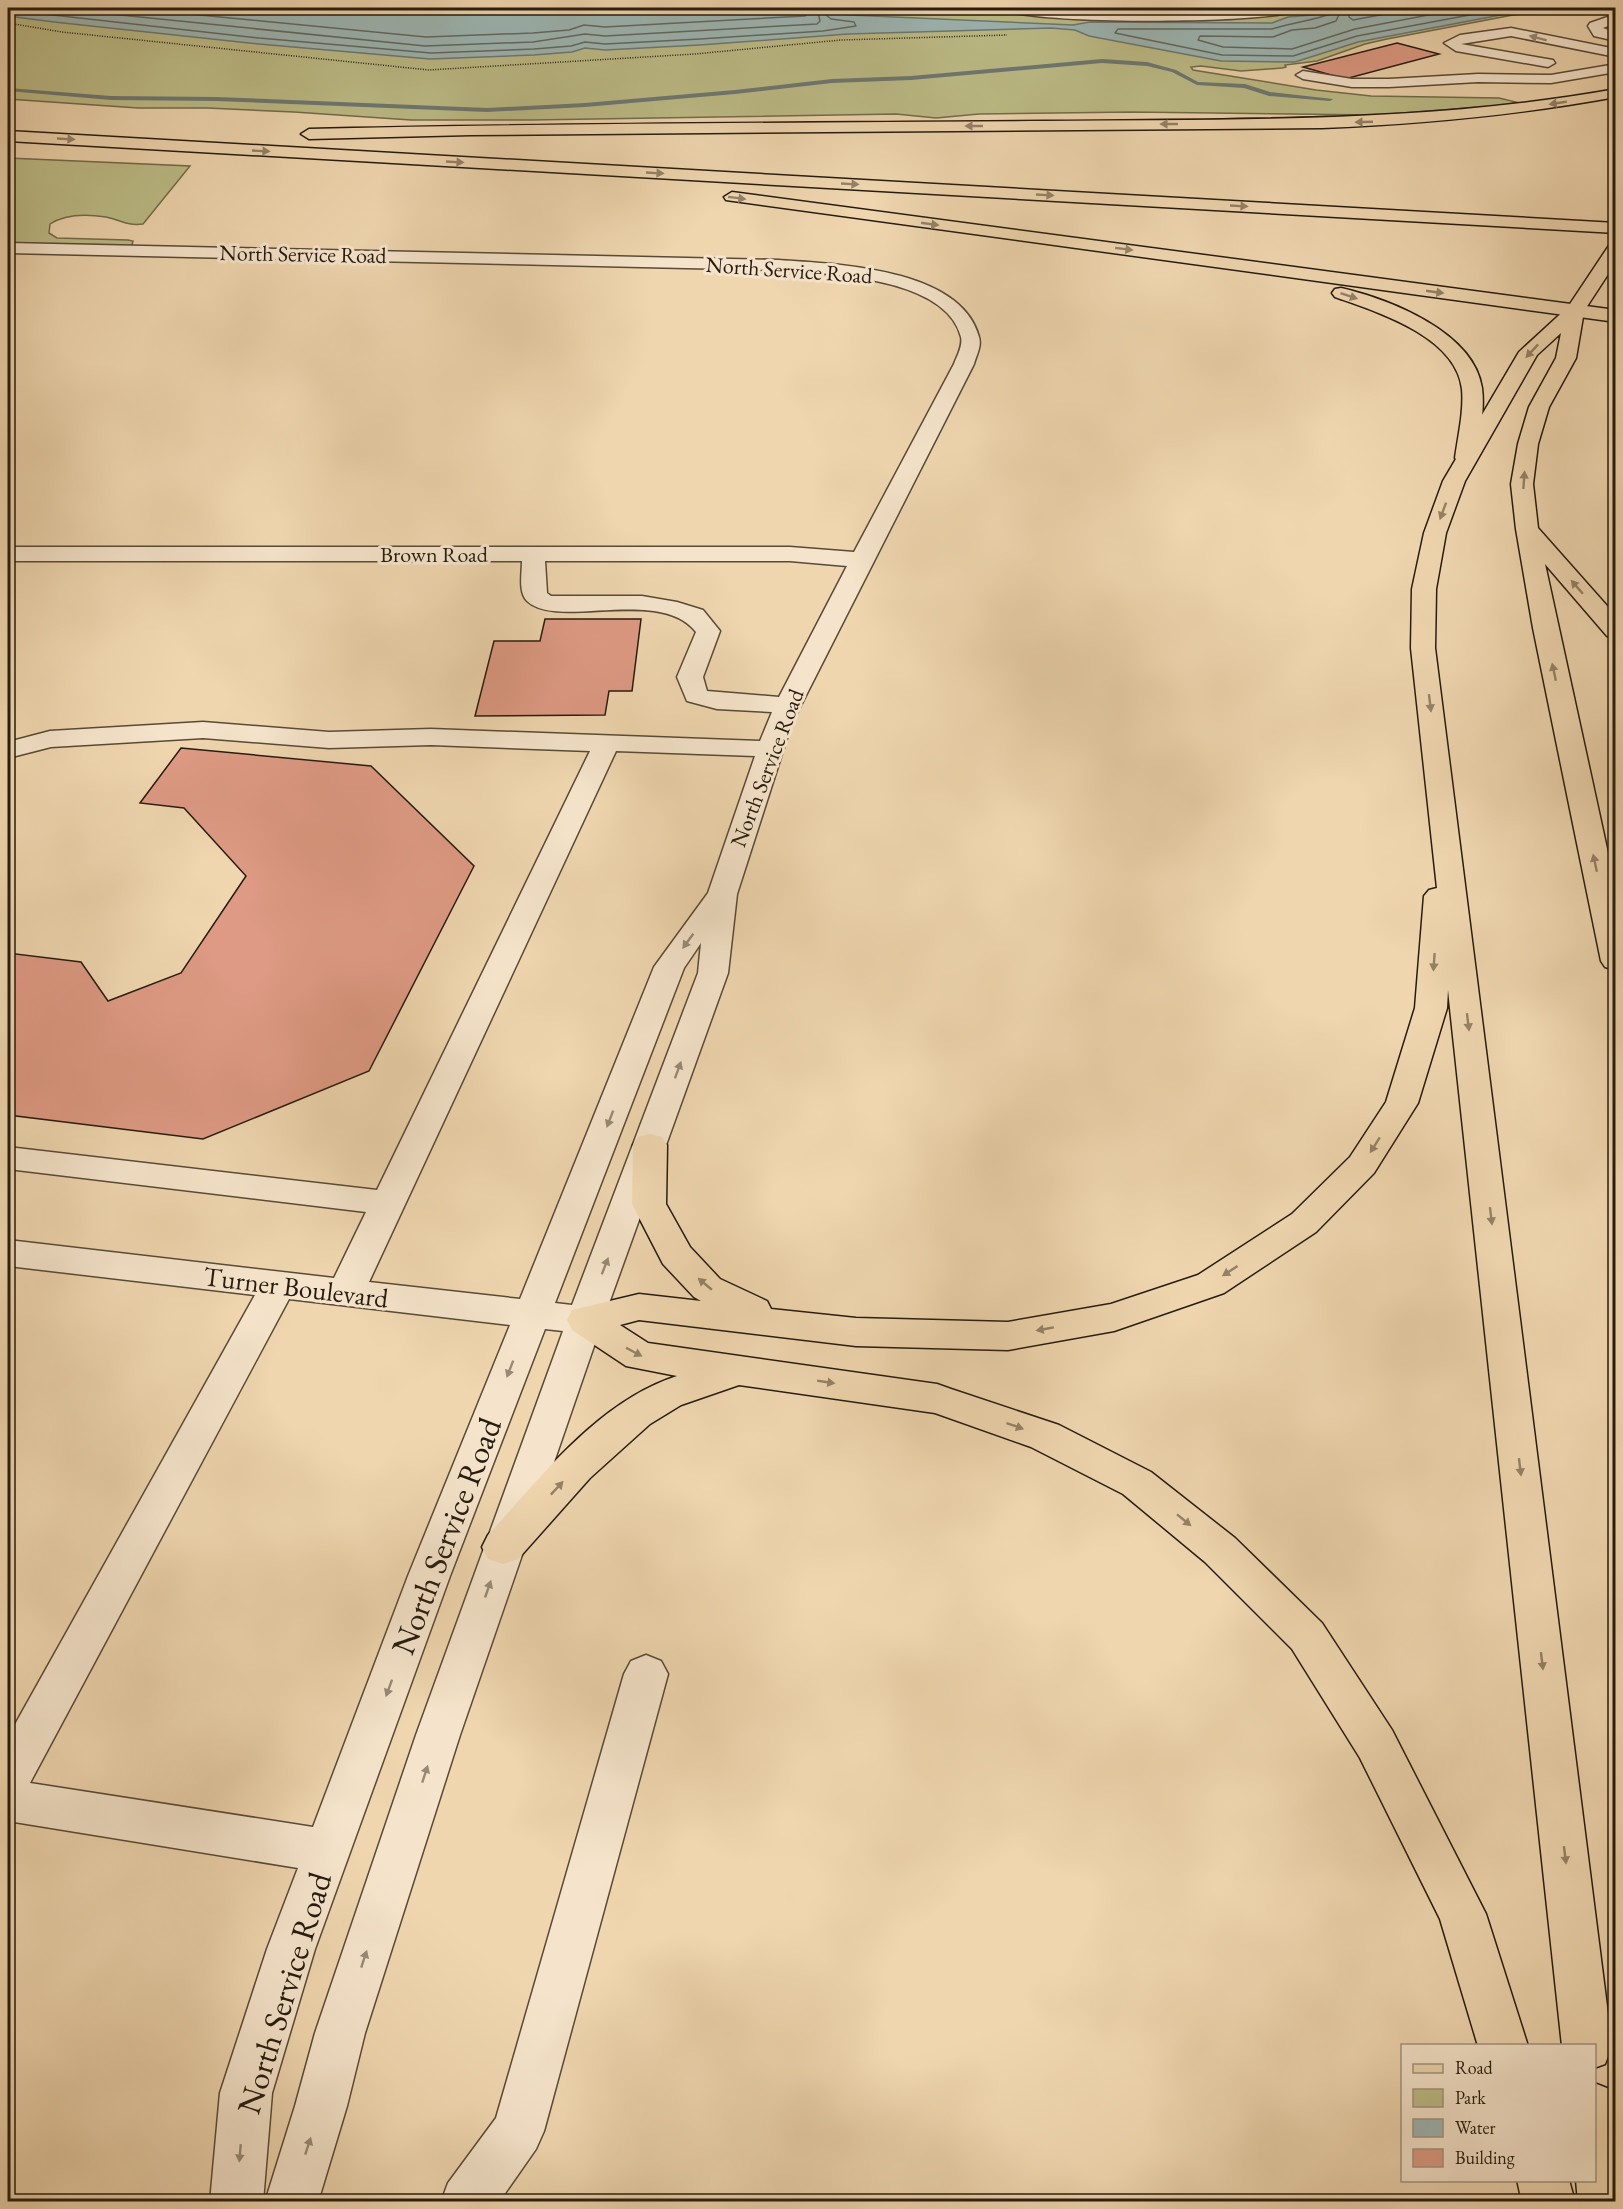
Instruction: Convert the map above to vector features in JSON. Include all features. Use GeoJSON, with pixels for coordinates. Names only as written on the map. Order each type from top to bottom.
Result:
{"type":"FeatureCollection","features":[{"type":"Feature","properties":{"kind":"main road"},"geometry":{"type":"LineString","coordinates":[[469,146],[289,135],[471,130],[1322,123],[1456,116],[1523,109],[1616,93]]}},
{"type":"Feature","properties":{"kind":"main road"},"geometry":{"type":"LineString","coordinates":[[8,136],[1616,228]]}},
{"type":"Feature","properties":{"kind":"main road"},"geometry":{"type":"LineString","coordinates":[[513,165],[614,183],[693,192]]}},
{"type":"Feature","properties":{"kind":"main road"},"geometry":{"type":"LineString","coordinates":[[715,195],[1616,316]]}},
{"type":"Feature","properties":{"kind":"main road"},"geometry":{"type":"LineString","coordinates":[[1587,2044],[1445,820],[1423,648],[1424,589],[1435,533],[1454,481],[1529,352],[1575,311],[1613,251]]}},
{"type":"Feature","properties":{"kind":"main road"},"geometry":{"type":"LineString","coordinates":[[1169,255],[1329,289],[1390,310],[1436,337],[1464,365],[1471,380],[1466,458]]}},
{"type":"Feature","properties":{"kind":"main road"},"geometry":{"type":"LineString","coordinates":[[1575,311],[1566,357],[1539,407],[1528,444],[1522,484],[1527,529],[1545,628],[1616,961]]}},
{"type":"Feature","properties":{"kind":"main road"},"geometry":{"type":"LineString","coordinates":[[1527,529],[1616,631]]}},
{"type":"Feature","properties":{"kind":"main road"},"geometry":{"type":"LineString","coordinates":[[585,1320],[639,1306],[856,1332],[1008,1336],[1114,1317],[1211,1284],[1304,1223],[1362,1165],[1402,1103],[1431,1008],[1445,820]]}},
{"type":"Feature","properties":{"kind":"main road"},"geometry":{"type":"LineString","coordinates":[[650,1145],[649,1204],[676,1255],[707,1288],[775,1321]]}},
{"type":"Feature","properties":{"kind":"main road"},"geometry":{"type":"LineString","coordinates":[[585,1320],[639,1356],[937,1399],[1045,1436],[1137,1483],[1220,1550],[1307,1636],[1376,1744],[1462,1914],[1502,2044]]}},
{"type":"Feature","properties":{"kind":"main road"},"geometry":{"type":"LineString","coordinates":[[503,1547],[584,1459],[621,1424],[661,1398],[741,1370]]}},
{"type":"Feature","properties":{"kind":"main road"},"geometry":{"type":"LineString","coordinates":[[1596,2125],[1605,2202]]}},
{"type":"Feature","properties":{"kind":"main road"},"geometry":{"type":"LineString","coordinates":[[1543,2182],[1548,2202]]}},
{"type":"Feature","properties":{"kind":"street"},"geometry":{"type":"LineString","coordinates":[[1007,8],[1069,15],[1178,17],[1253,15],[1298,8]]}},
{"type":"Feature","properties":{"kind":"street"},"geometry":{"type":"LineString","coordinates":[[1616,18],[1595,26],[1599,33],[1616,37]]}},
{"type":"Feature","properties":{"kind":"street"},"geometry":{"type":"LineString","coordinates":[[1588,72],[1456,47],[1451,43],[1460,39],[1511,32],[1616,53]]}},
{"type":"Feature","properties":{"kind":"street"},"geometry":{"type":"LineString","coordinates":[[1303,75],[1371,84],[1478,78],[1551,79],[1616,68]]}},
{"type":"Feature","properties":{"kind":"street","name":"North Service Road"},"geometry":{"type":"LineString","coordinates":[[8,248],[779,265],[842,270],[892,279],[930,292],[958,313],[971,338],[964,364],[861,560],[788,705],[770,749],[722,894],[713,973],[503,1547],[378,1913],[291,2202]]}},
{"type":"Feature","properties":{"kind":"street","name":"Brown Road"},"geometry":{"type":"LineString","coordinates":[[8,554],[790,554],[861,560]]}},
{"type":"Feature","properties":{"kind":"street"},"geometry":{"type":"LineString","coordinates":[[534,554],[533,584],[536,597],[543,601],[553,604],[637,604],[666,607],[694,615],[708,631],[690,677],[696,696],[717,701],[788,705]]}},
{"type":"Feature","properties":{"kind":"street"},"geometry":{"type":"LineString","coordinates":[[8,750],[50,739],[203,730],[329,740],[431,737],[770,749]]}},
{"type":"Feature","properties":{"kind":"street"},"geometry":{"type":"LineString","coordinates":[[345,1293],[608,743]]}},
{"type":"Feature","properties":{"kind":"street","name":"North Service Road"},"geometry":{"type":"LineString","coordinates":[[236,2202],[246,2094],[291,1949],[429,1576],[531,1314],[604,1137],[669,967],[722,894]]}},
{"type":"Feature","properties":{"kind":"street"},"geometry":{"type":"LineString","coordinates":[[8,1158],[388,1203]]}},
{"type":"Feature","properties":{"kind":"street","name":"Turner Boulevard"},"geometry":{"type":"LineString","coordinates":[[8,1252],[585,1320]]}},
{"type":"Feature","properties":{"kind":"street"},"geometry":{"type":"LineString","coordinates":[[8,1779],[279,1284]]}},
{"type":"Feature","properties":{"kind":"street"},"geometry":{"type":"LineString","coordinates":[[467,2202],[518,2131],[646,1674]]}},
{"type":"Feature","properties":{"kind":"street"},"geometry":{"type":"LineString","coordinates":[[8,1800],[327,1851]]}},
{"type":"Feature","properties":{"kind":"path"},"geometry":{"type":"LineString","coordinates":[[8,23],[62,32],[429,69],[696,54],[841,40],[1013,35]]}},
{"type":"Feature","properties":{"kind":"green space"},"geometry":{"type":"Polygon","coordinates":[[[8,8],[1578,8],[1513,15],[1387,39],[1365,44],[1317,61],[1285,65],[1286,67],[1282,68],[1241,71],[1191,67],[1193,70],[1316,90],[1371,96],[1499,98],[1516,102],[1507,105],[1375,115],[1132,112],[979,114],[936,118],[896,114],[411,120],[207,108],[138,108],[8,99],[8,8]]]}},
{"type":"Feature","properties":{"kind":"green space"},"geometry":{"type":"Polygon","coordinates":[[[8,158],[190,166],[143,224],[84,215],[62,218],[50,224],[49,233],[57,238],[128,240],[133,241],[132,245],[125,247],[8,245],[8,158]]]}},
{"type":"Feature","properties":{"kind":"water"},"geometry":{"type":"Polygon","coordinates":[[[8,8],[833,8],[830,11],[832,13],[849,15],[1073,25],[1090,22],[1272,23],[1288,17],[1312,15],[1336,8],[1552,8],[1506,14],[1358,42],[1295,62],[1221,61],[1089,36],[1075,30],[1051,28],[848,34],[700,45],[605,50],[585,48],[572,52],[534,55],[430,59],[259,44],[54,22],[8,16],[8,8]]]}},
{"type":"Feature","properties":{"kind":"building"},"geometry":{"type":"Polygon","coordinates":[[[1397,43],[1439,54],[1345,79],[1303,67],[1397,43]]]}},
{"type":"Feature","properties":{"kind":"building"},"geometry":{"type":"Polygon","coordinates":[[[545,619],[641,619],[632,691],[609,691],[605,715],[475,716],[494,641],[540,641],[545,619]]]}},
{"type":"Feature","properties":{"kind":"building"},"geometry":{"type":"Polygon","coordinates":[[[181,748],[371,766],[474,866],[369,1071],[203,1139],[8,1115],[8,953],[81,962],[108,1001],[181,973],[246,876],[184,808],[140,803],[181,748]]]}},
{"type":"Feature","properties":{"kind":"waterway"},"geometry":{"type":"LineString","coordinates":[[8,90],[111,98],[216,99],[487,110],[585,105],[832,81],[911,78],[1102,61],[1147,64],[1174,71],[1197,83],[1245,86],[1269,94],[1330,99]]}}]}
